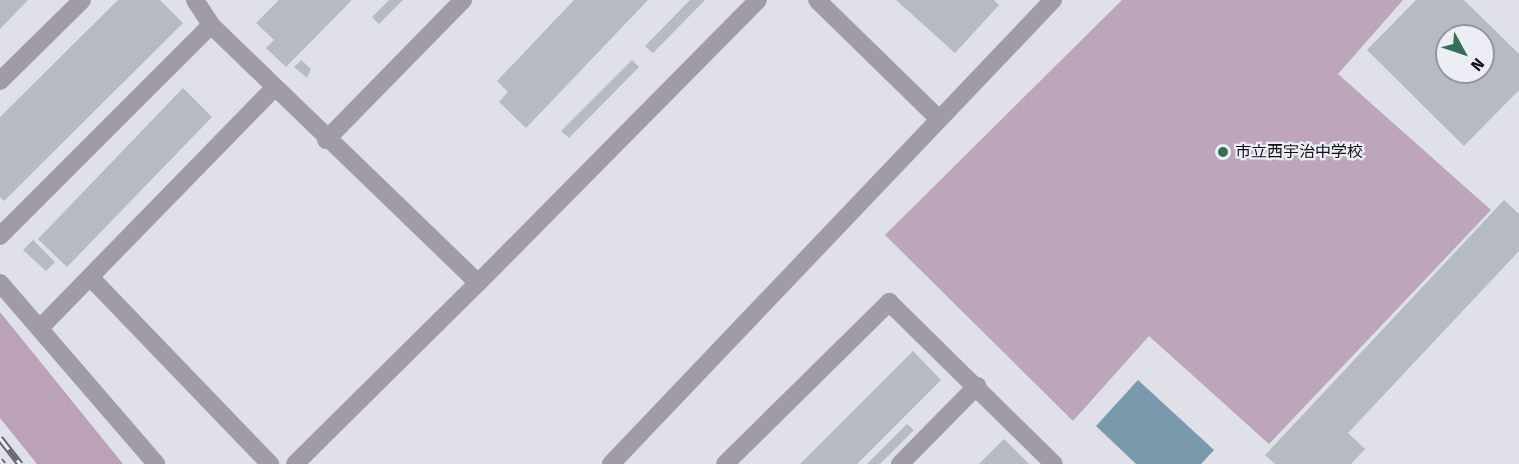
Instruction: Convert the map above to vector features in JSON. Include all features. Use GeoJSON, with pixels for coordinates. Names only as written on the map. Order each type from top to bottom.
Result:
{"type":"FeatureCollection","features":[{"type":"Feature","properties":{"kind":"lane"},"geometry":{"type":"LineString","coordinates":[[0,81],[82,0]]}},
{"type":"Feature","properties":{"kind":"lane"},"geometry":{"type":"LineString","coordinates":[[195,0],[211,25],[326,140],[478,283]]}},
{"type":"Feature","properties":{"kind":"lane"},"geometry":{"type":"LineString","coordinates":[[326,140],[463,0]]}},
{"type":"Feature","properties":{"kind":"lane"},"geometry":{"type":"LineString","coordinates":[[295,464],[758,0]]}},
{"type":"Feature","properties":{"kind":"lane"},"geometry":{"type":"LineString","coordinates":[[817,0],[939,119]]}},
{"type":"Feature","properties":{"kind":"lane"},"geometry":{"type":"LineString","coordinates":[[611,464],[1053,0]]}},
{"type":"Feature","properties":{"kind":"lane"},"geometry":{"type":"LineString","coordinates":[[1,233],[211,25]]}},
{"type":"Feature","properties":{"kind":"lane"},"geometry":{"type":"LineString","coordinates":[[40,328],[274,88]]}},
{"type":"Feature","properties":{"kind":"lane"},"geometry":{"type":"LineString","coordinates":[[90,277],[270,464]]}},
{"type":"Feature","properties":{"kind":"lane"},"geometry":{"type":"LineString","coordinates":[[0,283],[156,464]]}},
{"type":"Feature","properties":{"kind":"lane"},"geometry":{"type":"LineString","coordinates":[[725,464],[889,302],[1054,464]]}},
{"type":"Feature","properties":{"kind":"lane"},"geometry":{"type":"LineString","coordinates":[[900,464],[977,386]]}},
{"type":"Feature","properties":{"kind":"shaded area","name":"市立西宇治中学校"},"geometry":{"type":"Polygon","coordinates":[[[1122,0],[1403,0],[1338,74],[1491,210],[1269,444],[1149,336],[1073,421],[885,235],[1122,0]]]}},
{"type":"Feature","properties":{"kind":"shaded area"},"geometry":{"type":"Polygon","coordinates":[[[0,312],[123,464],[37,464],[0,418],[0,312]]]}},
{"type":"Feature","properties":{"kind":"water"},"geometry":{"type":"Polygon","coordinates":[[[1138,380],[1214,450],[1201,464],[1136,464],[1096,426],[1138,380]]]}},
{"type":"Feature","properties":{"kind":"building"},"geometry":{"type":"Polygon","coordinates":[[[0,0],[28,0],[0,29],[0,0]]]}},
{"type":"Feature","properties":{"kind":"building"},"geometry":{"type":"Polygon","coordinates":[[[118,0],[160,0],[183,23],[4,201],[0,197],[0,117],[118,0]]]}},
{"type":"Feature","properties":{"kind":"building"},"geometry":{"type":"Polygon","coordinates":[[[279,0],[352,0],[286,67],[266,48],[274,40],[256,23],[279,0]]]}},
{"type":"Feature","properties":{"kind":"building"},"geometry":{"type":"Polygon","coordinates":[[[389,0],[403,0],[379,24],[372,17],[389,0]]]}},
{"type":"Feature","properties":{"kind":"building"},"geometry":{"type":"Polygon","coordinates":[[[574,0],[648,0],[526,128],[499,102],[508,92],[497,81],[574,0]]]}},
{"type":"Feature","properties":{"kind":"building"},"geometry":{"type":"Polygon","coordinates":[[[690,0],[705,0],[653,53],[645,46],[690,0]]]}},
{"type":"Feature","properties":{"kind":"building"},"geometry":{"type":"Polygon","coordinates":[[[896,0],[994,0],[999,5],[955,53],[896,0]]]}},
{"type":"Feature","properties":{"kind":"building"},"geometry":{"type":"Polygon","coordinates":[[[1416,0],[1464,0],[1488,24],[1435,24],[1435,84],[1495,84],[1495,30],[1519,54],[1519,90],[1464,146],[1367,50],[1416,0]]]}},
{"type":"Feature","properties":{"kind":"building"},"geometry":{"type":"Polygon","coordinates":[[[301,60],[311,69],[307,78],[294,67],[301,60]]]}},
{"type":"Feature","properties":{"kind":"building"},"geometry":{"type":"Polygon","coordinates":[[[632,60],[639,67],[569,138],[561,131],[632,60]]]}},
{"type":"Feature","properties":{"kind":"building"},"geometry":{"type":"Polygon","coordinates":[[[183,88],[212,117],[67,267],[38,239],[183,88]]]}},
{"type":"Feature","properties":{"kind":"building"},"geometry":{"type":"Polygon","coordinates":[[[1504,200],[1519,214],[1519,251],[1348,433],[1365,449],[1351,464],[1275,464],[1265,455],[1504,200]]]}},
{"type":"Feature","properties":{"kind":"building"},"geometry":{"type":"Polygon","coordinates":[[[33,240],[55,262],[46,271],[23,250],[33,240]]]}},
{"type":"Feature","properties":{"kind":"building"},"geometry":{"type":"Polygon","coordinates":[[[913,351],[941,380],[857,464],[800,464],[913,351]]]}},
{"type":"Feature","properties":{"kind":"building"},"geometry":{"type":"Polygon","coordinates":[[[907,424],[914,430],[880,464],[867,464],[907,424]]]}},
{"type":"Feature","properties":{"kind":"building"},"geometry":{"type":"Polygon","coordinates":[[[1004,439],[1029,464],[979,464],[1004,439]]]}},
{"type":"Feature","properties":{"kind":"railway"},"geometry":{"type":"LineString","coordinates":[[0,438],[20,464]]}},
{"type":"Feature","properties":{"kind":"railway"},"geometry":{"type":"LineString","coordinates":[[0,460],[3,464]]}},
{"type":"Feature","properties":{"kind":"place","name":"市立西宇治中学校"},"geometry":{"type":"Point","coordinates":[1223,152]}}]}
